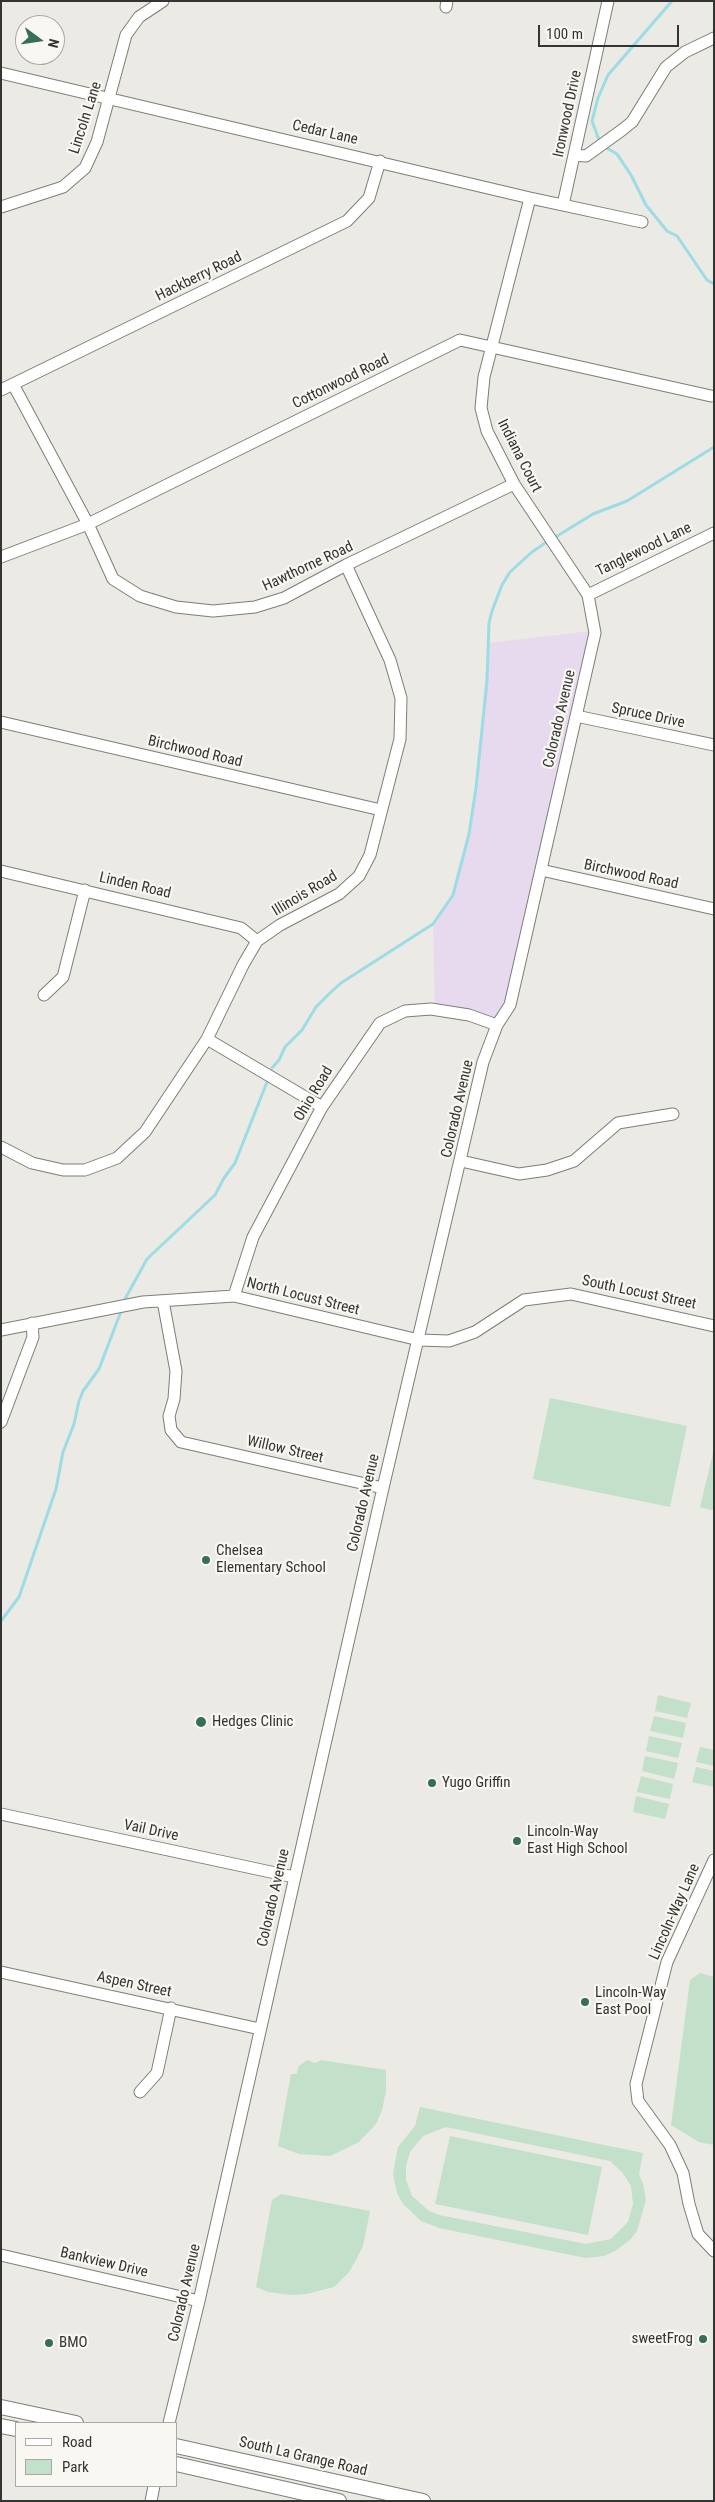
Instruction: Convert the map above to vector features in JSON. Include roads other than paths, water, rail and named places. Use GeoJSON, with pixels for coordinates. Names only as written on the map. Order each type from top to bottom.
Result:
{"type":"FeatureCollection","features":[{"type":"Feature","properties":{"kind":"main road"},"geometry":{"type":"LineString","coordinates":[[1,2407],[71,2422]]}},
{"type":"Feature","properties":{"kind":"main road"},"geometry":{"type":"LineString","coordinates":[[1,2426],[15,2429]]}},
{"type":"Feature","properties":{"kind":"main road","name":"South La Grange Road"},"geometry":{"type":"LineString","coordinates":[[178,2446],[423,2501]]}},
{"type":"Feature","properties":{"kind":"main road"},"geometry":{"type":"LineString","coordinates":[[178,2464],[339,2501]]}},
{"type":"Feature","properties":{"kind":"street","name":"Lincoln Lane"},"geometry":{"type":"LineString","coordinates":[[1,207],[63,187],[85,168],[97,142],[126,35],[139,17],[163,1]]}},
{"type":"Feature","properties":{"kind":"street","name":"Ironwood Drive"},"geometry":{"type":"LineString","coordinates":[[563,205],[608,1]]}},
{"type":"Feature","properties":{"kind":"street"},"geometry":{"type":"LineString","coordinates":[[574,155],[586,156],[632,122],[666,67],[685,52],[714,38]]}},
{"type":"Feature","properties":{"kind":"street","name":"Cedar Lane"},"geometry":{"type":"LineString","coordinates":[[1,72],[530,198],[642,222]]}},
{"type":"Feature","properties":{"kind":"street","name":"Hackberry Road"},"geometry":{"type":"LineString","coordinates":[[1,390],[14,386],[347,221],[369,198],[380,161]]}},
{"type":"Feature","properties":{"kind":"street","name":"Indiana Court"},"geometry":{"type":"LineString","coordinates":[[530,198],[484,377],[481,408],[486,431],[514,484],[588,595]]}},
{"type":"Feature","properties":{"kind":"street","name":"Cottonwood Road"},"geometry":{"type":"LineString","coordinates":[[1,557],[88,524],[460,340],[711,396]]}},
{"type":"Feature","properties":{"kind":"street","name":"Hawthorne Road"},"geometry":{"type":"LineString","coordinates":[[14,386],[88,524],[113,578],[140,596],[176,607],[213,611],[255,607],[284,598],[346,565],[514,484]]}},
{"type":"Feature","properties":{"kind":"street","name":"Tanglewood Lane"},"geometry":{"type":"LineString","coordinates":[[588,595],[714,532]]}},
{"type":"Feature","properties":{"kind":"street","name":"Illinois Road"},"geometry":{"type":"LineString","coordinates":[[1,1148],[32,1163],[63,1170],[86,1170],[117,1158],[145,1132],[207,1039],[243,965],[258,941],[280,925],[339,894],[359,876],[370,855],[400,739],[401,698],[390,660],[346,565]]}},
{"type":"Feature","properties":{"kind":"street","name":"Colorado Avenue"},"geometry":{"type":"LineString","coordinates":[[169,2422],[199,2301],[383,1488],[483,1062],[496,1025],[510,1005],[541,870],[595,633],[588,595]]}},
{"type":"Feature","properties":{"kind":"street","name":"Spruce Drive"},"geometry":{"type":"LineString","coordinates":[[576,716],[714,745]]}},
{"type":"Feature","properties":{"kind":"street","name":"Birchwood Road"},"geometry":{"type":"LineString","coordinates":[[1,722],[381,810]]}},
{"type":"Feature","properties":{"kind":"street","name":"Birchwood Road"},"geometry":{"type":"LineString","coordinates":[[541,870],[714,909]]}},
{"type":"Feature","properties":{"kind":"street","name":"Linden Road"},"geometry":{"type":"LineString","coordinates":[[1,871],[241,928],[258,941]]}},
{"type":"Feature","properties":{"kind":"street"},"geometry":{"type":"LineString","coordinates":[[44,994],[63,977],[85,890]]}},
{"type":"Feature","properties":{"kind":"street","name":"Ohio Road"},"geometry":{"type":"LineString","coordinates":[[234,1296],[253,1238],[322,1107],[380,1023],[405,1011],[431,1009],[469,1014],[496,1025]]}},
{"type":"Feature","properties":{"kind":"street"},"geometry":{"type":"LineString","coordinates":[[207,1039],[322,1107]]}},
{"type":"Feature","properties":{"kind":"street"},"geometry":{"type":"LineString","coordinates":[[460,1161],[520,1174],[547,1170],[574,1160],[618,1123],[674,1114]]}},
{"type":"Feature","properties":{"kind":"street","name":"South Locust Street"},"geometry":{"type":"LineString","coordinates":[[419,1340],[449,1341],[474,1332],[524,1300],[571,1294],[714,1326]]}},
{"type":"Feature","properties":{"kind":"street","name":"North Locust Street"},"geometry":{"type":"LineString","coordinates":[[1,1330],[143,1302],[234,1296],[419,1340]]}},
{"type":"Feature","properties":{"kind":"street","name":"Willow Street"},"geometry":{"type":"LineString","coordinates":[[163,1301],[176,1371],[174,1399],[169,1416],[171,1430],[181,1442],[383,1488]]}},
{"type":"Feature","properties":{"kind":"street"},"geometry":{"type":"LineString","coordinates":[[1,1422],[33,1337],[32,1323]]}},
{"type":"Feature","properties":{"kind":"street","name":"Vail Drive"},"geometry":{"type":"LineString","coordinates":[[1,1814],[294,1877]]}},
{"type":"Feature","properties":{"kind":"street","name":"Lincoln-Way Lane"},"geometry":{"type":"LineString","coordinates":[[714,1860],[667,1962],[636,2084],[638,2101],[670,2145],[683,2173],[689,2204],[698,2234],[714,2251]]}},
{"type":"Feature","properties":{"kind":"street","name":"Aspen Street"},"geometry":{"type":"LineString","coordinates":[[1,1972],[260,2029]]}},
{"type":"Feature","properties":{"kind":"street"},"geometry":{"type":"LineString","coordinates":[[140,2092],[157,2073],[171,2008]]}},
{"type":"Feature","properties":{"kind":"street","name":"Bankview Drive"},"geometry":{"type":"LineString","coordinates":[[1,2255],[199,2301]]}},
{"type":"Feature","properties":{"kind":"street"},"geometry":{"type":"LineString","coordinates":[[151,2501],[154,2487]]}},
{"type":"Feature","properties":{"kind":"waterway"},"geometry":{"type":"LineString","coordinates":[[598,137],[592,121],[598,98],[608,75],[672,1]]}},
{"type":"Feature","properties":{"kind":"waterway"},"geometry":{"type":"LineString","coordinates":[[597,136],[601,142]]}},
{"type":"Feature","properties":{"kind":"waterway"},"geometry":{"type":"LineString","coordinates":[[605,147],[617,154],[631,175],[646,205],[667,231],[677,236],[707,280],[714,284]]}},
{"type":"Feature","properties":{"kind":"waterway"},"geometry":{"type":"LineString","coordinates":[[554,538],[593,514],[627,501],[714,447]]}},
{"type":"Feature","properties":{"kind":"waterway"},"geometry":{"type":"LineString","coordinates":[[272,1068],[279,1060],[285,1047],[302,1030],[316,1007],[331,992],[341,983],[433,924],[453,895],[469,834],[476,788],[487,681],[489,623],[492,611],[502,585],[510,572],[532,552],[548,541]]}},
{"type":"Feature","properties":{"kind":"waterway"},"geometry":{"type":"LineString","coordinates":[[125,1299],[147,1259],[215,1195],[235,1163],[267,1082]]}},
{"type":"Feature","properties":{"kind":"waterway"},"geometry":{"type":"LineString","coordinates":[[1,1621],[19,1597],[56,1489],[63,1452],[74,1424],[79,1401],[83,1391],[99,1369],[120,1314]]}},
{"type":"Feature","properties":{"kind":"place","name":"Chelsea Elementary School"},"geometry":{"type":"Point","coordinates":[206,1560]}},
{"type":"Feature","properties":{"kind":"place","name":"Hedges Clinic"},"geometry":{"type":"Point","coordinates":[201,1722]}},
{"type":"Feature","properties":{"kind":"place","name":"Yugo Griffin"},"geometry":{"type":"Point","coordinates":[432,1783]}},
{"type":"Feature","properties":{"kind":"place","name":"Lincoln-Way East High School"},"geometry":{"type":"Point","coordinates":[517,1841]}},
{"type":"Feature","properties":{"kind":"place","name":"Lincoln-Way East Pool"},"geometry":{"type":"Point","coordinates":[585,2002]}},
{"type":"Feature","properties":{"kind":"place","name":"sweetFrog"},"geometry":{"type":"Point","coordinates":[703,2339]}},
{"type":"Feature","properties":{"kind":"place","name":"BMO"},"geometry":{"type":"Point","coordinates":[49,2343]}}]}
